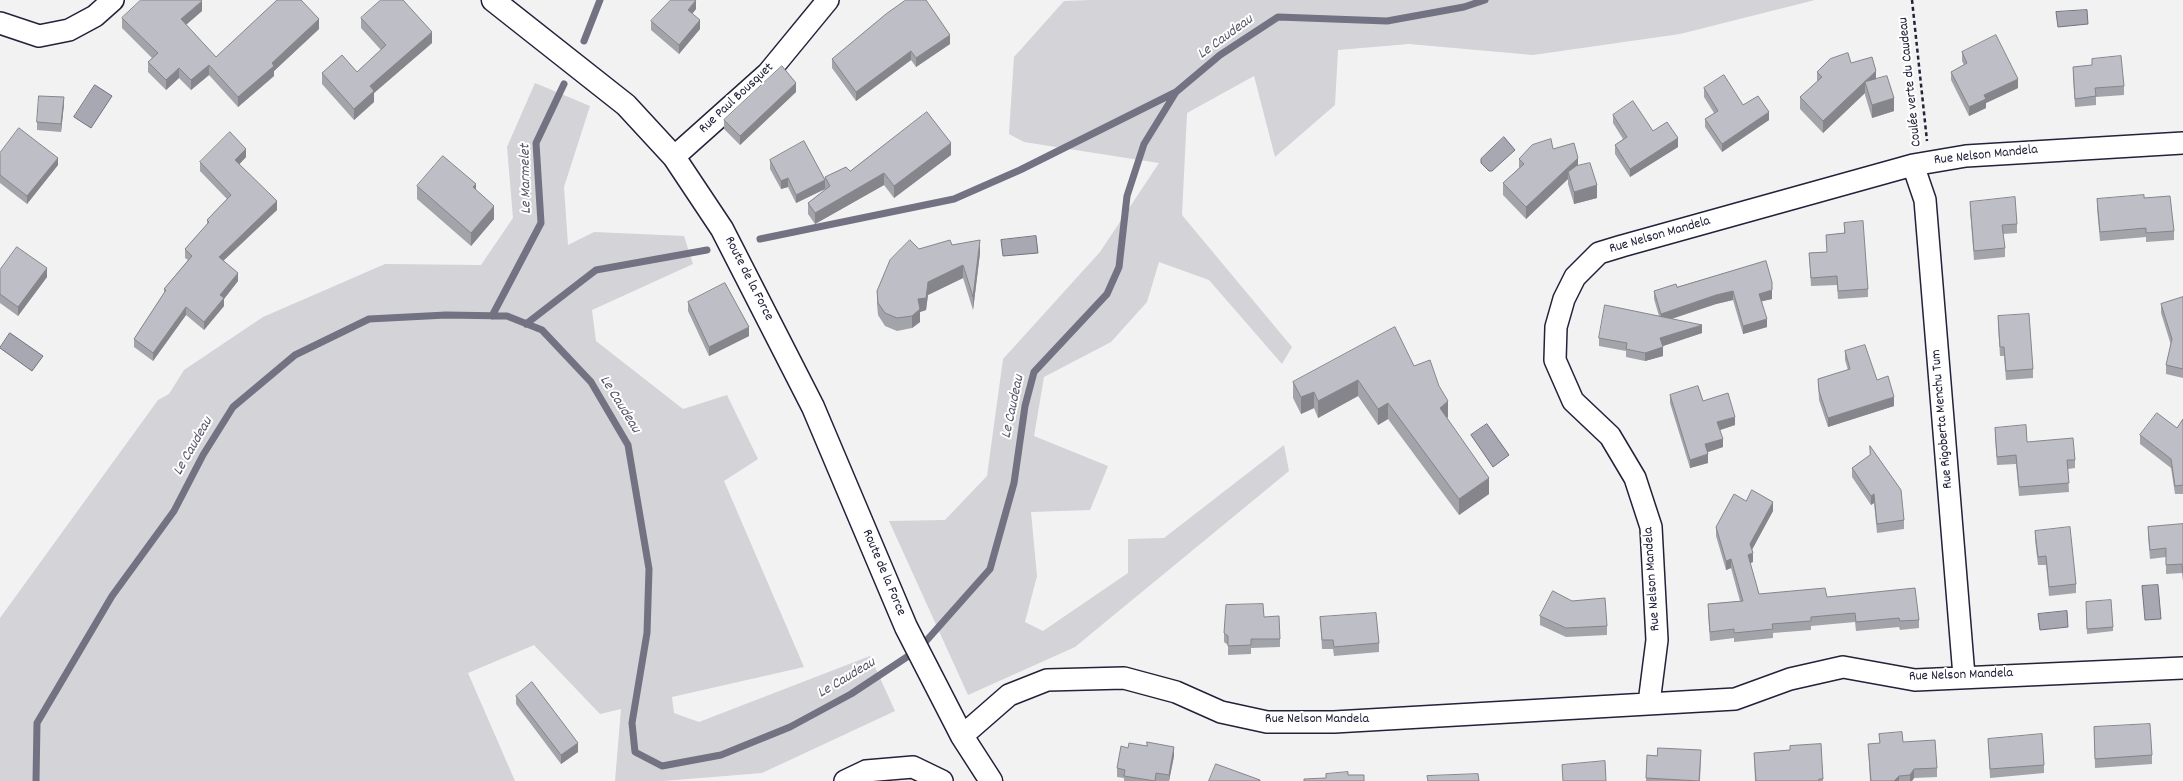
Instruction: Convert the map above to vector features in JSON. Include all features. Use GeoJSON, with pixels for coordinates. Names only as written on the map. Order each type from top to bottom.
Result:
{"type":"FeatureCollection","features":[{"type":"Feature","properties":{"kind":"street"},"geometry":{"type":"LineString","coordinates":[[0,22],[39,36],[69,30],[95,16],[112,0]]}},
{"type":"Feature","properties":{"kind":"street","name":"Route de la Force"},"geometry":{"type":"LineString","coordinates":[[493,0],[626,105],[674,157],[722,229],[813,407],[906,627],[962,736],[991,781]]}},
{"type":"Feature","properties":{"kind":"street","name":"Rue Paul Bousquet"},"geometry":{"type":"LineString","coordinates":[[674,157],[768,73],[828,0]]}},
{"type":"Feature","properties":{"kind":"street","name":"Rue Nelson Mandela"},"geometry":{"type":"LineString","coordinates":[[1649,703],[1657,640],[1651,527],[1635,478],[1610,436],[1573,402],[1555,360],[1556,326],[1564,299],[1575,277],[1599,253],[1921,163],[1966,156],[2183,143]]}},
{"type":"Feature","properties":{"kind":"street","name":"Rue Rigoberta Menchu Tum"},"geometry":{"type":"LineString","coordinates":[[1921,163],[1964,676]]}},
{"type":"Feature","properties":{"kind":"street","name":"Rue Nelson Mandela"},"geometry":{"type":"LineString","coordinates":[[962,736],[1009,695],[1047,680],[1124,678],[1176,692],[1221,712],[1267,722],[1334,722],[1735,699],[1790,679],[1843,667],[1915,680],[1964,676],[2183,668]]}},
{"type":"Feature","properties":{"kind":"street"},"geometry":{"type":"LineString","coordinates":[[845,781],[866,771],[913,767],[942,781]]}},
{"type":"Feature","properties":{"kind":"path","name":"Coulée verte du Caudeau"},"geometry":{"type":"LineString","coordinates":[[1912,0],[1921,163]]}},
{"type":"Feature","properties":{"kind":"shaded area"},"geometry":{"type":"Polygon","coordinates":[[[1815,0],[1680,34],[1533,55],[1409,44],[1338,50],[1335,105],[1275,157],[1254,76],[1187,113],[1182,215],[1292,347],[1282,364],[1209,280],[1159,262],[1147,302],[1111,342],[1044,377],[1034,436],[1108,466],[1090,510],[1031,512],[1037,576],[1025,622],[1043,631],[1128,573],[1128,539],[1164,538],[1284,445],[1289,471],[1075,647],[968,695],[889,521],[945,520],[987,476],[1003,359],[1100,252],[1159,163],[1024,142],[1009,134],[1014,57],[1064,1],[1815,0]]]}},
{"type":"Feature","properties":{"kind":"shaded area"},"geometry":{"type":"Polygon","coordinates":[[[2087,10],[2088,24],[2058,27],[2056,12],[2087,10]]]}},
{"type":"Feature","properties":{"kind":"shaded area"},"geometry":{"type":"Polygon","coordinates":[[[535,83],[590,106],[564,187],[568,245],[594,232],[684,236],[693,264],[592,310],[596,341],[683,409],[727,395],[758,459],[724,481],[804,667],[672,697],[674,713],[699,722],[870,656],[895,711],[762,773],[663,781],[615,781],[621,709],[600,714],[534,645],[468,673],[515,781],[0,781],[0,618],[158,400],[169,394],[184,370],[263,317],[385,264],[481,265],[513,218],[507,147],[535,83]]]}},
{"type":"Feature","properties":{"kind":"shaded area"},"geometry":{"type":"Polygon","coordinates":[[[95,85],[112,96],[91,128],[74,117],[95,85]]]}},
{"type":"Feature","properties":{"kind":"shaded area"},"geometry":{"type":"Polygon","coordinates":[[[1504,137],[1515,150],[1492,171],[1489,171],[1481,163],[1481,159],[1504,137]]]}},
{"type":"Feature","properties":{"kind":"shaded area"},"geometry":{"type":"Polygon","coordinates":[[[1036,236],[1038,253],[1003,256],[1001,240],[1036,236]]]}},
{"type":"Feature","properties":{"kind":"shaded area"},"geometry":{"type":"Polygon","coordinates":[[[10,333],[43,356],[32,371],[0,348],[10,333]]]}},
{"type":"Feature","properties":{"kind":"shaded area"},"geometry":{"type":"Polygon","coordinates":[[[1487,424],[1509,455],[1493,467],[1471,435],[1487,424]]]}},
{"type":"Feature","properties":{"kind":"shaded area"},"geometry":{"type":"Polygon","coordinates":[[[2158,585],[2161,619],[2145,620],[2142,586],[2158,585]]]}},
{"type":"Feature","properties":{"kind":"shaded area"},"geometry":{"type":"Polygon","coordinates":[[[2067,611],[2068,627],[2040,630],[2038,614],[2067,611]]]}},
{"type":"Feature","properties":{"kind":"building"},"geometry":{"type":"Polygon","coordinates":[[[141,0],[201,0],[202,1],[181,19],[216,57],[277,0],[301,0],[319,19],[272,63],[274,66],[238,97],[209,65],[191,80],[179,68],[166,80],[148,62],[158,53],[122,18],[141,0]]]}},
{"type":"Feature","properties":{"kind":"building"},"geometry":{"type":"Polygon","coordinates":[[[381,0],[403,0],[432,32],[370,86],[374,91],[354,109],[322,73],[342,55],[357,72],[386,45],[361,18],[381,0]]]}},
{"type":"Feature","properties":{"kind":"building"},"geometry":{"type":"Polygon","coordinates":[[[671,0],[696,0],[688,10],[700,20],[679,45],[651,21],[671,0]]]}},
{"type":"Feature","properties":{"kind":"building"},"geometry":{"type":"Polygon","coordinates":[[[906,0],[926,0],[950,35],[916,58],[911,51],[856,92],[832,59],[886,14],[906,0]]]}},
{"type":"Feature","properties":{"kind":"building"},"geometry":{"type":"Polygon","coordinates":[[[1996,35],[2018,79],[1984,95],[1986,99],[1969,107],[1951,72],[1967,63],[1962,52],[1996,35]]]}},
{"type":"Feature","properties":{"kind":"building"},"geometry":{"type":"Polygon","coordinates":[[[1848,53],[1851,63],[1872,57],[1876,71],[1823,121],[1800,97],[1822,77],[1817,72],[1830,59],[1848,53]]]}},
{"type":"Feature","properties":{"kind":"building"},"geometry":{"type":"Polygon","coordinates":[[[2121,56],[2124,86],[2095,88],[2096,96],[2075,99],[2073,67],[2092,65],[2092,59],[2121,56]]]}},
{"type":"Feature","properties":{"kind":"building"},"geometry":{"type":"Polygon","coordinates":[[[782,66],[796,83],[740,136],[724,120],[782,66]]]}},
{"type":"Feature","properties":{"kind":"building"},"geometry":{"type":"Polygon","coordinates":[[[1724,75],[1743,105],[1758,96],[1769,112],[1722,144],[1705,119],[1718,111],[1704,88],[1724,75]]]}},
{"type":"Feature","properties":{"kind":"building"},"geometry":{"type":"Polygon","coordinates":[[[1887,76],[1894,98],[1872,105],[1865,82],[1887,76]]]}},
{"type":"Feature","properties":{"kind":"building"},"geometry":{"type":"Polygon","coordinates":[[[39,96],[64,97],[61,124],[37,122],[39,96]]]}},
{"type":"Feature","properties":{"kind":"building"},"geometry":{"type":"Polygon","coordinates":[[[1633,101],[1653,131],[1667,122],[1678,138],[1630,169],[1615,145],[1627,137],[1613,115],[1633,101]]]}},
{"type":"Feature","properties":{"kind":"building"},"geometry":{"type":"Polygon","coordinates":[[[927,112],[951,143],[894,186],[884,173],[815,213],[808,203],[830,186],[825,177],[846,167],[850,171],[927,112]]]}},
{"type":"Feature","properties":{"kind":"building"},"geometry":{"type":"Polygon","coordinates":[[[19,128],[58,158],[27,196],[0,175],[0,153],[19,128]]]}},
{"type":"Feature","properties":{"kind":"building"},"geometry":{"type":"Polygon","coordinates":[[[230,132],[246,149],[235,160],[277,201],[219,257],[238,273],[220,295],[224,298],[204,322],[186,307],[153,353],[134,339],[166,290],[164,289],[192,256],[185,249],[209,222],[207,220],[231,195],[200,162],[230,132]]]}},
{"type":"Feature","properties":{"kind":"building"},"geometry":{"type":"Polygon","coordinates":[[[1551,139],[1553,149],[1574,143],[1578,158],[1526,207],[1503,183],[1524,164],[1519,159],[1532,145],[1551,139]]]}},
{"type":"Feature","properties":{"kind":"building"},"geometry":{"type":"Polygon","coordinates":[[[804,141],[825,180],[796,195],[788,178],[781,181],[770,160],[804,141]]]}},
{"type":"Feature","properties":{"kind":"building"},"geometry":{"type":"Polygon","coordinates":[[[443,156],[476,184],[473,187],[494,206],[471,233],[417,186],[443,156]]]}},
{"type":"Feature","properties":{"kind":"building"},"geometry":{"type":"Polygon","coordinates":[[[1590,163],[1597,185],[1574,192],[1568,172],[1576,166],[1590,163]]]}},
{"type":"Feature","properties":{"kind":"building"},"geometry":{"type":"Polygon","coordinates":[[[2144,195],[2144,198],[2170,196],[2174,231],[2146,233],[2146,228],[2100,232],[2097,199],[2144,195]]]}},
{"type":"Feature","properties":{"kind":"building"},"geometry":{"type":"Polygon","coordinates":[[[2015,197],[2017,224],[2002,225],[2005,248],[1974,251],[1970,202],[2015,197]]]}},
{"type":"Feature","properties":{"kind":"building"},"geometry":{"type":"Polygon","coordinates":[[[1863,221],[1868,289],[1838,291],[1837,276],[1811,278],[1809,253],[1827,252],[1826,235],[1845,233],[1844,223],[1863,221]]]}},
{"type":"Feature","properties":{"kind":"building"},"geometry":{"type":"Polygon","coordinates":[[[910,240],[919,249],[950,240],[952,245],[980,240],[973,297],[963,265],[928,282],[926,298],[918,299],[920,309],[912,316],[897,318],[885,313],[878,303],[877,291],[890,260],[910,240]]]}},
{"type":"Feature","properties":{"kind":"building"},"geometry":{"type":"Polygon","coordinates":[[[17,247],[47,268],[18,307],[0,294],[0,270],[17,247]]]}},
{"type":"Feature","properties":{"kind":"building"},"geometry":{"type":"Polygon","coordinates":[[[1766,261],[1772,282],[1772,290],[1759,294],[1767,319],[1743,326],[1733,291],[1716,295],[1661,314],[1654,291],[1676,284],[1677,287],[1766,261]]]}},
{"type":"Feature","properties":{"kind":"building"},"geometry":{"type":"Polygon","coordinates":[[[725,283],[749,327],[709,347],[688,302],[725,283]]]}},
{"type":"Feature","properties":{"kind":"building"},"geometry":{"type":"Polygon","coordinates":[[[2183,297],[2183,369],[2166,365],[2172,339],[2161,304],[2183,297]]]}},
{"type":"Feature","properties":{"kind":"building"},"geometry":{"type":"Polygon","coordinates":[[[1605,305],[1702,325],[1660,338],[1663,347],[1645,353],[1626,349],[1627,343],[1599,338],[1605,305]]]}},
{"type":"Feature","properties":{"kind":"building"},"geometry":{"type":"Polygon","coordinates":[[[2029,314],[2033,369],[2006,371],[2004,347],[2000,347],[1998,316],[2029,314]]]}},
{"type":"Feature","properties":{"kind":"building"},"geometry":{"type":"Polygon","coordinates":[[[1395,327],[1414,366],[1430,360],[1439,386],[1448,401],[1440,408],[1489,478],[1459,499],[1388,403],[1378,409],[1358,380],[1318,401],[1314,392],[1301,397],[1293,382],[1395,327]]]}},
{"type":"Feature","properties":{"kind":"building"},"geometry":{"type":"Polygon","coordinates":[[[1865,345],[1877,380],[1888,376],[1894,397],[1828,418],[1819,391],[1818,379],[1850,369],[1845,351],[1865,345]]]}},
{"type":"Feature","properties":{"kind":"building"},"geometry":{"type":"Polygon","coordinates":[[[1698,386],[1703,401],[1728,393],[1735,417],[1717,422],[1723,439],[1705,444],[1708,454],[1690,460],[1670,395],[1698,386]]]}},
{"type":"Feature","properties":{"kind":"building"},"geometry":{"type":"Polygon","coordinates":[[[2157,413],[2177,428],[2183,419],[2183,485],[2175,486],[2171,459],[2140,435],[2157,413]]]}},
{"type":"Feature","properties":{"kind":"building"},"geometry":{"type":"Polygon","coordinates":[[[2026,425],[2027,442],[2073,438],[2075,460],[2067,460],[2069,483],[2019,487],[2016,455],[1997,457],[1995,428],[2026,425]]]}},
{"type":"Feature","properties":{"kind":"building"},"geometry":{"type":"Polygon","coordinates":[[[1870,446],[1901,490],[1904,520],[1877,524],[1874,494],[1871,496],[1852,468],[1870,455],[1870,446]]]}},
{"type":"Feature","properties":{"kind":"building"},"geometry":{"type":"Polygon","coordinates":[[[1752,490],[1773,502],[1750,544],[1753,553],[1748,555],[1759,594],[1825,588],[1827,597],[1915,588],[1919,620],[1900,621],[1899,618],[1856,622],[1855,613],[1811,617],[1811,621],[1772,624],[1773,629],[1734,633],[1734,629],[1710,632],[1708,604],[1743,601],[1731,559],[1726,561],[1716,527],[1734,494],[1746,501],[1752,490]]]}},
{"type":"Feature","properties":{"kind":"building"},"geometry":{"type":"Polygon","coordinates":[[[2183,524],[2183,573],[2182,564],[2166,565],[2166,548],[2150,550],[2148,527],[2183,524]]]}},
{"type":"Feature","properties":{"kind":"building"},"geometry":{"type":"Polygon","coordinates":[[[2070,527],[2076,584],[2049,587],[2046,556],[2038,557],[2035,531],[2070,527]]]}},
{"type":"Feature","properties":{"kind":"building"},"geometry":{"type":"Polygon","coordinates":[[[1553,591],[1572,601],[1605,598],[1607,626],[1566,628],[1540,616],[1553,591]]]}},
{"type":"Feature","properties":{"kind":"building"},"geometry":{"type":"Polygon","coordinates":[[[2111,600],[2113,627],[2087,629],[2086,602],[2111,600]]]}},
{"type":"Feature","properties":{"kind":"building"},"geometry":{"type":"Polygon","coordinates":[[[1263,604],[1264,617],[1279,616],[1280,639],[1251,639],[1251,645],[1228,646],[1228,636],[1224,633],[1226,605],[1263,604]]]}},
{"type":"Feature","properties":{"kind":"building"},"geometry":{"type":"Polygon","coordinates":[[[1376,613],[1379,643],[1334,647],[1333,640],[1322,640],[1320,617],[1376,613]]]}},
{"type":"Feature","properties":{"kind":"building"},"geometry":{"type":"Polygon","coordinates":[[[532,682],[578,743],[561,755],[516,696],[532,682]]]}},
{"type":"Feature","properties":{"kind":"building"},"geometry":{"type":"Polygon","coordinates":[[[2150,724],[2152,755],[2095,759],[2094,727],[2150,724]]]}},
{"type":"Feature","properties":{"kind":"building"},"geometry":{"type":"Polygon","coordinates":[[[1902,732],[1903,742],[1935,740],[1937,768],[1914,769],[1910,775],[1899,776],[1894,781],[1871,781],[1868,744],[1880,743],[1879,734],[1902,732]]]}},
{"type":"Feature","properties":{"kind":"building"},"geometry":{"type":"Polygon","coordinates":[[[2042,734],[2044,765],[1990,769],[1988,739],[2042,734]]]}},
{"type":"Feature","properties":{"kind":"building"},"geometry":{"type":"Polygon","coordinates":[[[1147,742],[1174,747],[1169,775],[1156,773],[1155,781],[1124,776],[1125,770],[1117,768],[1121,746],[1128,748],[1129,743],[1147,746],[1147,742]]]}},
{"type":"Feature","properties":{"kind":"building"},"geometry":{"type":"Polygon","coordinates":[[[1821,744],[1823,779],[1819,779],[1819,781],[1756,781],[1754,753],[1790,750],[1790,746],[1821,744]]]}},
{"type":"Feature","properties":{"kind":"building"},"geometry":{"type":"Polygon","coordinates":[[[1658,748],[1701,750],[1699,781],[1646,778],[1647,755],[1657,756],[1658,748]]]}},
{"type":"Feature","properties":{"kind":"building"},"geometry":{"type":"Polygon","coordinates":[[[1605,761],[1606,781],[1563,781],[1562,765],[1605,761]]]}},
{"type":"Feature","properties":{"kind":"building"},"geometry":{"type":"Polygon","coordinates":[[[1216,764],[1260,780],[1260,781],[1209,781],[1216,764]]]}},
{"type":"Feature","properties":{"kind":"building"},"geometry":{"type":"Polygon","coordinates":[[[1348,772],[1348,775],[1364,775],[1364,781],[1304,781],[1304,779],[1326,778],[1326,774],[1348,772]]]}},
{"type":"Feature","properties":{"kind":"building"},"geometry":{"type":"Polygon","coordinates":[[[1478,774],[1479,781],[1428,781],[1427,776],[1478,774]]]}},
{"type":"Feature","properties":{"kind":"waterway","name":"Le Marmelet"},"geometry":{"type":"LineString","coordinates":[[584,41],[600,0]]}},
{"type":"Feature","properties":{"kind":"waterway","name":"Le Caudeau"},"geometry":{"type":"LineString","coordinates":[[36,781],[37,723],[112,596],[174,511],[203,455],[233,407],[295,355],[369,319],[446,315],[507,316],[542,330],[591,382],[628,445],[649,569],[647,633],[632,723],[635,752],[662,766],[721,755],[790,727],[851,694],[919,649],[990,569],[1014,483],[1025,406],[1034,372],[1107,294],[1119,267],[1127,196],[1144,144],[1176,92],[1220,55],[1278,17],[1387,21],[1464,7],[1485,0]]}},
{"type":"Feature","properties":{"kind":"waterway","name":"Le Marmelet"},"geometry":{"type":"LineString","coordinates":[[492,316],[541,223],[536,143],[564,84]]}},
{"type":"Feature","properties":{"kind":"waterway","name":"Le Caudeau"},"geometry":{"type":"LineString","coordinates":[[760,239],[954,199],[1020,170],[1176,92]]}},
{"type":"Feature","properties":{"kind":"waterway","name":"Le Caudeau"},"geometry":{"type":"LineString","coordinates":[[526,324],[596,270],[707,250]]}}]}
